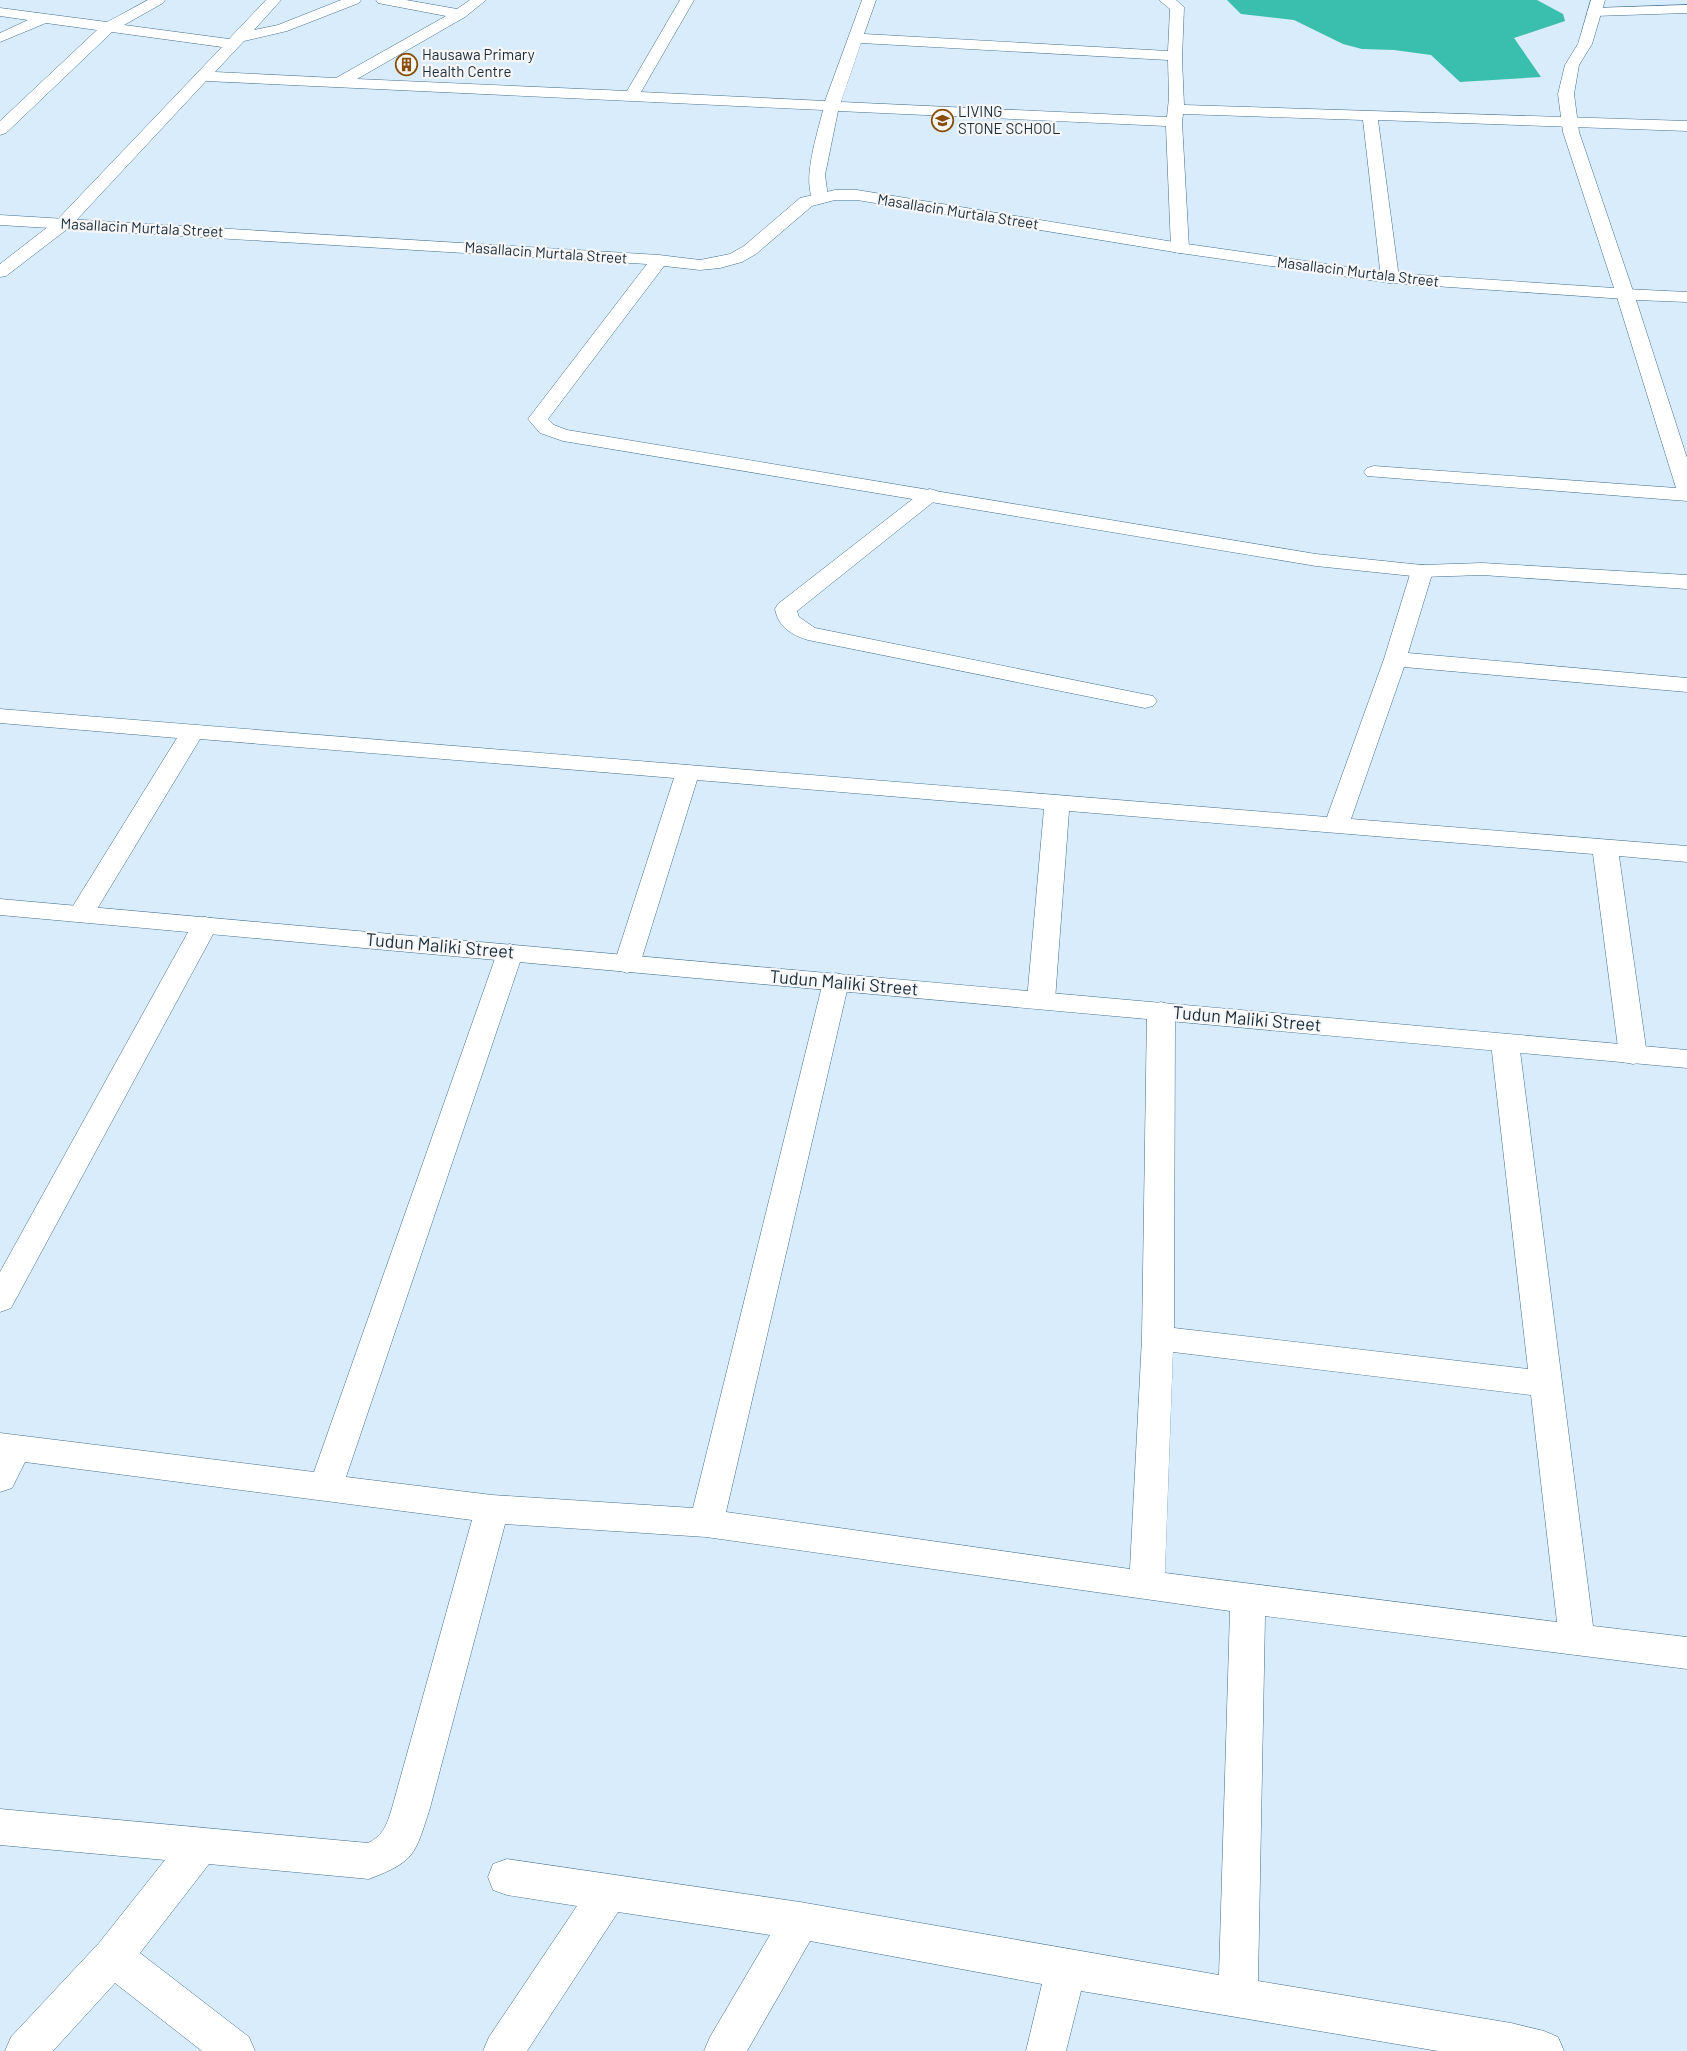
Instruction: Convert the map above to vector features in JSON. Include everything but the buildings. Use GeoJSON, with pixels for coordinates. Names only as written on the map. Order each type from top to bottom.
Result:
{"type":"FeatureCollection","features":[{"type":"Feature","properties":{"kind":"street"},"geometry":{"type":"LineString","coordinates":[[0,8],[18,0]]}},
{"type":"Feature","properties":{"kind":"street"},"geometry":{"type":"LineString","coordinates":[[0,130],[107,28],[158,0]]}},
{"type":"Feature","properties":{"kind":"street"},"geometry":{"type":"LineString","coordinates":[[0,272],[64,223],[274,0]]}},
{"type":"Feature","properties":{"kind":"street"},"geometry":{"type":"LineString","coordinates":[[0,12],[107,28],[237,40],[282,28],[354,0]]}},
{"type":"Feature","properties":{"kind":"street"},"geometry":{"type":"LineString","coordinates":[[383,0],[460,14]]}},
{"type":"Feature","properties":{"kind":"street"},"geometry":{"type":"LineString","coordinates":[[338,82],[460,14],[479,0]]}},
{"type":"Feature","properties":{"kind":"street"},"geometry":{"type":"LineString","coordinates":[[631,97],[687,0]]}},
{"type":"Feature","properties":{"kind":"street"},"geometry":{"type":"LineString","coordinates":[[820,198],[816,175],[831,107],[869,0]]}},
{"type":"Feature","properties":{"kind":"street"},"geometry":{"type":"LineString","coordinates":[[1166,0],[1177,7],[1178,32],[1175,56],[1180,248]]}},
{"type":"Feature","properties":{"kind":"street"},"geometry":{"type":"LineString","coordinates":[[1687,10],[1596,6],[1585,44],[1572,65],[1566,94],[1571,132],[1687,490]]}},
{"type":"Feature","properties":{"kind":"street"},"geometry":{"type":"LineString","coordinates":[[0,38],[45,18]]}},
{"type":"Feature","properties":{"kind":"street"},"geometry":{"type":"LineString","coordinates":[[857,38],[1175,56]]}},
{"type":"Feature","properties":{"kind":"street"},"geometry":{"type":"LineString","coordinates":[[204,76],[831,107],[1176,115],[1370,116],[1687,126]]}},
{"type":"Feature","properties":{"kind":"street"},"geometry":{"type":"LineString","coordinates":[[1370,116],[1390,278]]}},
{"type":"Feature","properties":{"kind":"street","name":"Masallacin Murtala Street"},"geometry":{"type":"LineString","coordinates":[[0,220],[659,260],[700,265],[720,263],[736,258],[750,250],[806,202],[820,198],[857,195],[1180,248],[1390,278],[1687,297]]}},
{"type":"Feature","properties":{"kind":"street"},"geometry":{"type":"LineString","coordinates":[[659,260],[538,419],[547,429],[563,435],[1316,560],[1422,571],[1482,569],[1687,582]]}},
{"type":"Feature","properties":{"kind":"street"},"geometry":{"type":"LineString","coordinates":[[1374,472],[1687,494]]}},
{"type":"Feature","properties":{"kind":"street"},"geometry":{"type":"LineString","coordinates":[[930,495],[786,609],[788,620],[808,633],[1145,700]]}},
{"type":"Feature","properties":{"kind":"street"},"geometry":{"type":"LineString","coordinates":[[1337,824],[1395,659],[1422,571]]}},
{"type":"Feature","properties":{"kind":"street"},"geometry":{"type":"LineString","coordinates":[[1395,659],[1687,685]]}},
{"type":"Feature","properties":{"kind":"street"},"geometry":{"type":"LineString","coordinates":[[0,716],[1687,854]]}},
{"type":"Feature","properties":{"kind":"street"},"geometry":{"type":"LineString","coordinates":[[81,914],[193,731]]}},
{"type":"Feature","properties":{"kind":"street"},"geometry":{"type":"LineString","coordinates":[[627,964],[688,772]]}},
{"type":"Feature","properties":{"kind":"street"},"geometry":{"type":"LineString","coordinates":[[1041,1000],[1056,802]]}},
{"type":"Feature","properties":{"kind":"street"},"geometry":{"type":"LineString","coordinates":[[1605,847],[1633,1054]]}},
{"type":"Feature","properties":{"kind":"street","name":"Tudun Maliki Street"},"geometry":{"type":"LineString","coordinates":[[0,907],[1687,1059]]}},
{"type":"Feature","properties":{"kind":"street"},"geometry":{"type":"LineString","coordinates":[[0,1300],[205,925]]}},
{"type":"Feature","properties":{"kind":"street"},"geometry":{"type":"LineString","coordinates":[[325,1488],[510,953]]}},
{"type":"Feature","properties":{"kind":"street"},"geometry":{"type":"LineString","coordinates":[[706,1523],[836,982]]}},
{"type":"Feature","properties":{"kind":"street"},"geometry":{"type":"LineString","coordinates":[[1147,1586],[1158,1338],[1161,1011]]}},
{"type":"Feature","properties":{"kind":"street"},"geometry":{"type":"LineString","coordinates":[[1505,1043],[1577,1640]]}},
{"type":"Feature","properties":{"kind":"street"},"geometry":{"type":"LineString","coordinates":[[1158,1338],[1546,1384]]}},
{"type":"Feature","properties":{"kind":"street"},"geometry":{"type":"LineString","coordinates":[[0,1478],[8,1447],[492,1509],[706,1523],[1147,1586],[1687,1653]]}},
{"type":"Feature","properties":{"kind":"street"},"geometry":{"type":"LineString","coordinates":[[0,1827],[369,1861],[387,1855],[398,1845],[411,1808],[492,1509]]}},
{"type":"Feature","properties":{"kind":"street"},"geometry":{"type":"LineString","coordinates":[[1238,1997],[1248,1598]]}},
{"type":"Feature","properties":{"kind":"street"},"geometry":{"type":"LineString","coordinates":[[25,2051],[112,1957],[200,1845]]}},
{"type":"Feature","properties":{"kind":"street"},"geometry":{"type":"LineString","coordinates":[[508,1877],[800,1921],[1066,1969],[1502,2042],[1544,2051]]}},
{"type":"Feature","properties":{"kind":"street"},"geometry":{"type":"LineString","coordinates":[[503,2051],[608,1891]]}},
{"type":"Feature","properties":{"kind":"street"},"geometry":{"type":"LineString","coordinates":[[724,2051],[800,1921]]}},
{"type":"Feature","properties":{"kind":"street"},"geometry":{"type":"LineString","coordinates":[[112,1957],[235,2051]]}},
{"type":"Feature","properties":{"kind":"street"},"geometry":{"type":"LineString","coordinates":[[1046,2051],[1066,1969]]}},
{"type":"Feature","properties":{"kind":"shaded area"},"geometry":{"type":"Polygon","coordinates":[[[1227,0],[1537,0],[1563,14],[1565,21],[1514,38],[1541,77],[1460,82],[1431,55],[1394,50],[1362,49],[1343,44],[1294,20],[1241,14],[1227,0]]]}},
{"type":"Feature","properties":{"kind":"place","name":"Hausawa Primary Health Centre"},"geometry":{"type":"Point","coordinates":[406,64]}},
{"type":"Feature","properties":{"kind":"place","name":"LIVING STONE SCHOOL"},"geometry":{"type":"Point","coordinates":[942,121]}}]}
